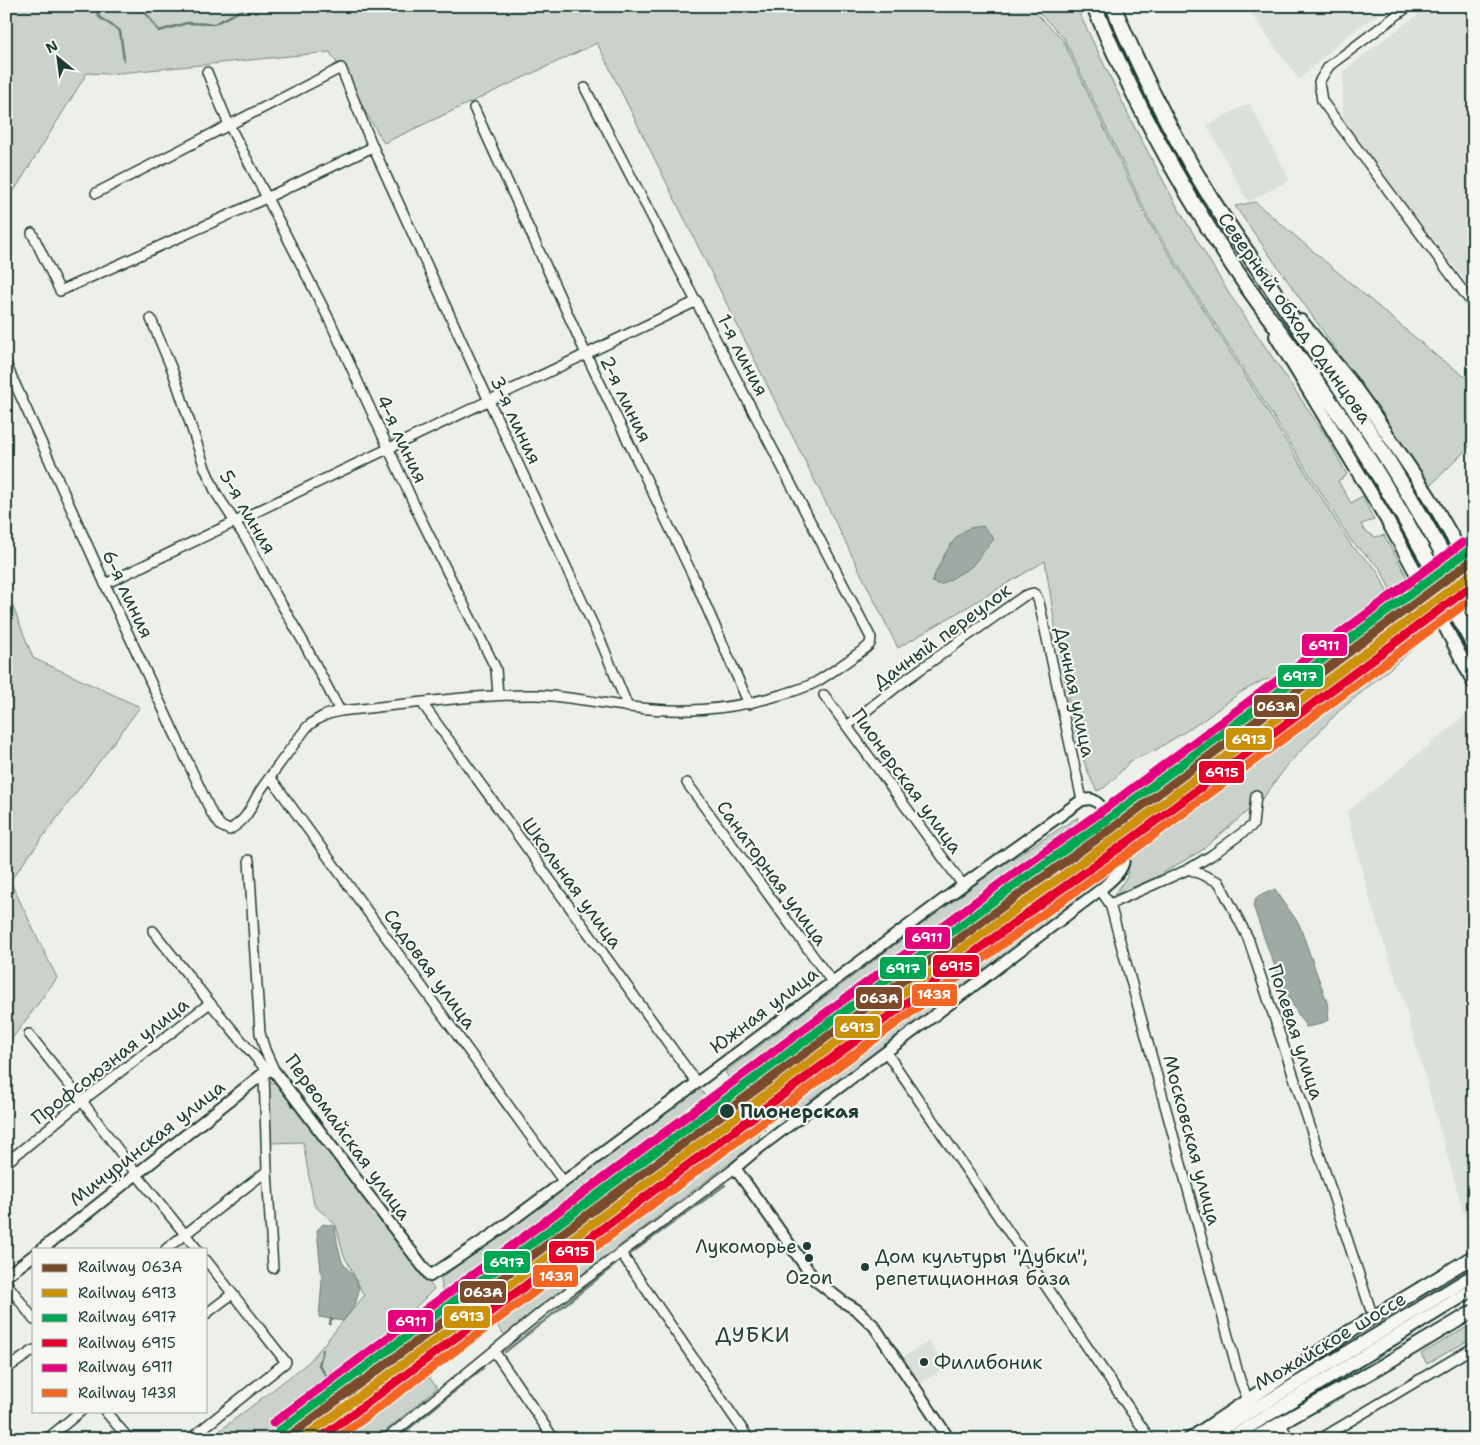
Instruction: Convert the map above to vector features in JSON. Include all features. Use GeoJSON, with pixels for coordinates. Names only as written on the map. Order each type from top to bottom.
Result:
{"type":"FeatureCollection","features":[{"type":"Feature","properties":{"kind":"highway","name":"Северный обход Одинцова"},"geometry":{"type":"LineString","coordinates":[[1094,6],[1137,101],[1177,175],[1248,288],[1343,420],[1401,512],[1474,646]]}},
{"type":"Feature","properties":{"kind":"highway","name":"Северный обход Одинцова"},"geometry":{"type":"LineString","coordinates":[[1113,6],[1153,94],[1193,166],[1221,213],[1356,411],[1414,505],[1474,612]]}},
{"type":"Feature","properties":{"kind":"main road"},"geometry":{"type":"LineString","coordinates":[[1264,276],[1350,381],[1375,416],[1429,496],[1474,575]]}},
{"type":"Feature","properties":{"kind":"main road"},"geometry":{"type":"LineString","coordinates":[[1248,288],[1386,520],[1474,684]]}},
{"type":"Feature","properties":{"kind":"main road"},"geometry":{"type":"LineString","coordinates":[[1190,1439],[1352,1330],[1474,1256]]}},
{"type":"Feature","properties":{"kind":"main road","name":"Можайское шоссе"},"geometry":{"type":"LineString","coordinates":[[1206,1439],[1474,1275]]}},
{"type":"Feature","properties":{"kind":"main road","name":"Можайское шоссе"},"geometry":{"type":"LineString","coordinates":[[1229,1439],[1474,1289]]}},
{"type":"Feature","properties":{"kind":"main road"},"geometry":{"type":"LineString","coordinates":[[1253,1439],[1474,1311]]}},
{"type":"Feature","properties":{"kind":"street"},"geometry":{"type":"LineString","coordinates":[[1408,6],[1329,66],[1319,82],[1322,101],[1474,306]]}},
{"type":"Feature","properties":{"kind":"street","name":"3-я линия"},"geometry":{"type":"LineString","coordinates":[[228,125],[340,68],[488,401],[602,644],[628,707]]}},
{"type":"Feature","properties":{"kind":"street","name":"4-я линия"},"geometry":{"type":"LineString","coordinates":[[207,72],[228,125],[268,198],[330,322],[419,515],[496,669],[498,695]]}},
{"type":"Feature","properties":{"kind":"street","name":"1-я линия"},"geometry":{"type":"LineString","coordinates":[[586,88],[871,638],[870,644],[866,648],[816,682],[792,692],[749,704]]}},
{"type":"Feature","properties":{"kind":"street","name":"2-я линия"},"geometry":{"type":"LineString","coordinates":[[474,108],[586,354],[692,576],[749,704]]}},
{"type":"Feature","properties":{"kind":"street"},"geometry":{"type":"LineString","coordinates":[[96,193],[228,125]]}},
{"type":"Feature","properties":{"kind":"street"},"geometry":{"type":"LineString","coordinates":[[32,233],[60,291],[268,198],[374,147]]}},
{"type":"Feature","properties":{"kind":"street"},"geometry":{"type":"LineString","coordinates":[[105,584],[697,301]]}},
{"type":"Feature","properties":{"kind":"street","name":"5-я линия"},"geometry":{"type":"LineString","coordinates":[[151,319],[173,372],[205,468],[216,493],[248,542],[340,711]]}},
{"type":"Feature","properties":{"kind":"street","name":"6-я линия"},"geometry":{"type":"LineString","coordinates":[[6,364],[105,584],[212,814],[221,826],[229,830],[239,824],[248,814],[270,777]]}},
{"type":"Feature","properties":{"kind":"street","name":"Дачный переулок"},"geometry":{"type":"LineString","coordinates":[[847,726],[908,678],[1024,596],[1033,593]]}},
{"type":"Feature","properties":{"kind":"street","name":"Дачная улица"},"geometry":{"type":"LineString","coordinates":[[1033,593],[1039,602],[1082,800]]}},
{"type":"Feature","properties":{"kind":"street"},"geometry":{"type":"LineString","coordinates":[[270,777],[315,719],[340,711],[498,695],[538,695],[665,710],[703,710],[749,704]]}},
{"type":"Feature","properties":{"kind":"street","name":"Пионерская улица"},"geometry":{"type":"LineString","coordinates":[[824,695],[963,885]]}},
{"type":"Feature","properties":{"kind":"street","name":"Школьная улица"},"geometry":{"type":"LineString","coordinates":[[422,703],[697,1082]]}},
{"type":"Feature","properties":{"kind":"street","name":"Садовая улица"},"geometry":{"type":"LineString","coordinates":[[270,777],[563,1181]]}},
{"type":"Feature","properties":{"kind":"street","name":"Санаторная улица"},"geometry":{"type":"LineString","coordinates":[[687,784],[832,982]]}},
{"type":"Feature","properties":{"kind":"street"},"geometry":{"type":"LineString","coordinates":[[1110,904],[1189,870],[1253,825],[1256,795]]}},
{"type":"Feature","properties":{"kind":"street"},"geometry":{"type":"LineString","coordinates":[[386,1439],[544,1310],[735,1168],[755,1150],[1100,890],[1120,871],[1124,861],[1123,842],[1105,810],[1097,802],[1089,799],[1082,800]]}},
{"type":"Feature","properties":{"kind":"street","name":"Южная улица"},"geometry":{"type":"LineString","coordinates":[[430,1276],[492,1235],[963,885],[1082,800]]}},
{"type":"Feature","properties":{"kind":"street","name":"Первомайская улица"},"geometry":{"type":"LineString","coordinates":[[249,860],[260,1033],[269,1072],[430,1276]]}},
{"type":"Feature","properties":{"kind":"street","name":"Полевая улица"},"geometry":{"type":"LineString","coordinates":[[1189,870],[1219,882],[1248,938],[1370,1308]]}},
{"type":"Feature","properties":{"kind":"street","name":"Московская улица"},"geometry":{"type":"LineString","coordinates":[[1100,890],[1110,904],[1240,1380],[1248,1400]]}},
{"type":"Feature","properties":{"kind":"street"},"geometry":{"type":"LineString","coordinates":[[153,931],[210,1003],[269,1072],[267,1171],[273,1268]]}},
{"type":"Feature","properties":{"kind":"street","name":"Профсоюзная улица"},"geometry":{"type":"LineString","coordinates":[[6,1163],[82,1101],[210,1003]]}},
{"type":"Feature","properties":{"kind":"street"},"geometry":{"type":"LineString","coordinates":[[29,1034],[196,1248]]}},
{"type":"Feature","properties":{"kind":"street"},"geometry":{"type":"LineString","coordinates":[[886,1052],[1150,1439]]}},
{"type":"Feature","properties":{"kind":"street","name":"Мичуринская улица"},"geometry":{"type":"LineString","coordinates":[[43,1248],[269,1072]]}},
{"type":"Feature","properties":{"kind":"street"},"geometry":{"type":"LineString","coordinates":[[735,1168],[815,1280],[842,1302],[857,1310],[874,1326],[949,1439]]}},
{"type":"Feature","properties":{"kind":"street"},"geometry":{"type":"LineString","coordinates":[[167,1248],[267,1171]]}},
{"type":"Feature","properties":{"kind":"street"},"geometry":{"type":"LineString","coordinates":[[621,1253],[749,1439]]}},
{"type":"Feature","properties":{"kind":"street"},"geometry":{"type":"LineString","coordinates":[[6,1276],[32,1256]]}},
{"type":"Feature","properties":{"kind":"street"},"geometry":{"type":"LineString","coordinates":[[190,1439],[286,1362],[208,1263]]}},
{"type":"Feature","properties":{"kind":"street"},"geometry":{"type":"LineString","coordinates":[[6,1282],[32,1317]]}},
{"type":"Feature","properties":{"kind":"street"},"geometry":{"type":"LineString","coordinates":[[208,1312],[232,1294]]}},
{"type":"Feature","properties":{"kind":"street"},"geometry":{"type":"LineString","coordinates":[[1320,1439],[1474,1347]]}},
{"type":"Feature","properties":{"kind":"street"},"geometry":{"type":"LineString","coordinates":[[6,1369],[32,1351]]}},
{"type":"Feature","properties":{"kind":"street"},"geometry":{"type":"LineString","coordinates":[[494,1351],[554,1439]]}},
{"type":"Feature","properties":{"kind":"street"},"geometry":{"type":"LineString","coordinates":[[46,1439],[81,1412]]}},
{"type":"Feature","properties":{"kind":"street"},"geometry":{"type":"LineString","coordinates":[[106,1412],[129,1439]]}},
{"type":"Feature","properties":{"kind":"street"},"geometry":{"type":"LineString","coordinates":[[1280,1423],[1289,1439]]}},
{"type":"Feature","properties":{"kind":"shaded area"},"geometry":{"type":"Polygon","coordinates":[[[6,6],[1029,6],[1063,40],[1147,219],[1351,545],[1377,570],[1387,592],[1384,600],[1280,678],[1264,680],[1241,692],[1202,721],[1154,751],[1130,761],[1115,778],[1097,791],[1083,759],[1069,705],[1045,561],[898,648],[597,43],[384,143],[330,52],[109,74],[87,73],[6,204],[6,6]]]}},
{"type":"Feature","properties":{"kind":"shaded area"},"geometry":{"type":"Polygon","coordinates":[[[1032,6],[1077,6],[1135,128],[1178,208],[1228,292],[1328,439],[1347,475],[1338,481],[1351,503],[1362,496],[1374,520],[1361,524],[1364,530],[1375,537],[1384,535],[1416,593],[1398,606],[1380,568],[1352,542],[1149,219],[1064,38],[1032,6]]]}},
{"type":"Feature","properties":{"kind":"shaded area"},"geometry":{"type":"Polygon","coordinates":[[[1246,6],[1388,6],[1342,40],[1299,80],[1246,6]]]}},
{"type":"Feature","properties":{"kind":"shaded area"},"geometry":{"type":"Polygon","coordinates":[[[1429,6],[1474,6],[1474,293],[1343,121],[1343,71],[1429,6]]]}},
{"type":"Feature","properties":{"kind":"shaded area"},"geometry":{"type":"Polygon","coordinates":[[[1249,103],[1290,180],[1248,202],[1207,125],[1249,103]]]}},
{"type":"Feature","properties":{"kind":"shaded area"},"geometry":{"type":"Polygon","coordinates":[[[1255,202],[1439,358],[1474,383],[1474,442],[1431,485],[1235,206],[1255,202]]]}},
{"type":"Feature","properties":{"kind":"shaded area"},"geometry":{"type":"Polygon","coordinates":[[[983,526],[994,539],[971,567],[941,585],[932,582],[937,569],[954,540],[968,529],[983,526]]]}},
{"type":"Feature","properties":{"kind":"shaded area"},"geometry":{"type":"Polygon","coordinates":[[[6,589],[33,658],[140,707],[10,881],[57,978],[6,1047],[6,589]]]}},
{"type":"Feature","properties":{"kind":"shaded area"},"geometry":{"type":"Polygon","coordinates":[[[1408,638],[1417,646],[1339,711],[1289,763],[1264,797],[1201,851],[1152,879],[1114,895],[1127,877],[1132,849],[1194,806],[1388,641],[1408,638]]]}},
{"type":"Feature","properties":{"kind":"shaded area"},"geometry":{"type":"Polygon","coordinates":[[[1473,709],[1474,1233],[1470,1235],[1401,993],[1371,904],[1347,812],[1473,709]]]}},
{"type":"Feature","properties":{"kind":"shaded area"},"geometry":{"type":"Polygon","coordinates":[[[1078,817],[1071,845],[762,1068],[732,1082],[725,1072],[995,870],[1078,817]]]}},
{"type":"Feature","properties":{"kind":"shaded area"},"geometry":{"type":"Polygon","coordinates":[[[1080,870],[1095,890],[799,1113],[789,1113],[781,1119],[775,1117],[763,1127],[765,1130],[759,1136],[761,1143],[722,1169],[620,1245],[506,1335],[501,1332],[489,1308],[515,1294],[528,1281],[589,1234],[604,1246],[610,1233],[617,1227],[610,1218],[643,1193],[648,1199],[663,1188],[658,1181],[731,1126],[739,1136],[744,1132],[735,1121],[794,1084],[897,1006],[964,952],[1080,870]]]}},
{"type":"Feature","properties":{"kind":"shaded area"},"geometry":{"type":"Polygon","coordinates":[[[1275,889],[1299,924],[1327,1002],[1329,1020],[1317,1025],[1306,1027],[1289,998],[1269,952],[1253,905],[1257,897],[1275,889]]]}},
{"type":"Feature","properties":{"kind":"shaded area"},"geometry":{"type":"Polygon","coordinates":[[[268,1080],[282,1087],[434,1289],[341,1382],[265,1439],[209,1439],[309,1362],[364,1296],[343,1253],[336,1225],[314,1205],[303,1142],[270,1143],[268,1080]]]}},
{"type":"Feature","properties":{"kind":"shaded area"},"geometry":{"type":"Polygon","coordinates":[[[699,1088],[711,1103],[656,1151],[584,1202],[540,1242],[443,1300],[441,1278],[699,1088]]]}},
{"type":"Feature","properties":{"kind":"shaded area"},"geometry":{"type":"Polygon","coordinates":[[[323,1224],[335,1226],[337,1244],[342,1261],[357,1282],[357,1299],[343,1321],[319,1317],[322,1281],[317,1230],[323,1224]]]}},
{"type":"Feature","properties":{"kind":"shaded area"},"geometry":{"type":"Polygon","coordinates":[[[1474,1323],[1474,1337],[1427,1364],[1421,1354],[1474,1323]]]}},
{"type":"Feature","properties":{"kind":"shaded area","name":"Филибоник"},"geometry":{"type":"Polygon","coordinates":[[[929,1341],[946,1367],[920,1384],[903,1357],[929,1341]]]}},
{"type":"Feature","properties":{"kind":"shaded area"},"geometry":{"type":"Polygon","coordinates":[[[429,1377],[437,1388],[376,1439],[322,1439],[369,1406],[429,1377]]]}},
{"type":"Feature","properties":{"kind":"waterway"},"geometry":{"type":"LineString","coordinates":[[95,6],[99,17],[120,31],[124,60]]}},
{"type":"Feature","properties":{"kind":"waterway"},"geometry":{"type":"LineString","coordinates":[[139,6],[159,31],[187,23],[214,24],[244,9]]}},
{"type":"Feature","properties":{"kind":"waterway"},"geometry":{"type":"LineString","coordinates":[[630,1254],[725,1185]]}},
{"type":"Feature","properties":{"kind":"waterway"},"geometry":{"type":"LineString","coordinates":[[505,1352],[616,1264]]}},
{"type":"Feature","properties":{"kind":"waterway"},"geometry":{"type":"LineString","coordinates":[[330,1324],[331,1319]]}},
{"type":"Feature","properties":{"kind":"waterway"},"geometry":{"type":"LineString","coordinates":[[323,1350],[319,1365],[334,1388]]}},
{"type":"Feature","properties":{"kind":"waterway"},"geometry":{"type":"LineString","coordinates":[[396,1439],[483,1368]]}},
{"type":"Feature","properties":{"kind":"waterway"},"geometry":{"type":"LineString","coordinates":[[347,1439],[359,1423]]}},
{"type":"Feature","properties":{"kind":"rail line","name":"6911"},"geometry":{"type":"LineString","coordinates":[[273,1423],[1462,543]]}},
{"type":"Feature","properties":{"kind":"rail line","name":"6917"},"geometry":{"type":"LineString","coordinates":[[279,1431],[1468,551]]}},
{"type":"Feature","properties":{"kind":"rail line","name":"063А"},"geometry":{"type":"LineString","coordinates":[[285,1439],[1474,559]]}},
{"type":"Feature","properties":{"kind":"rail line","name":"6913"},"geometry":{"type":"LineString","coordinates":[[302,1439],[1474,572]]}},
{"type":"Feature","properties":{"kind":"rail line","name":"6915"},"geometry":{"type":"LineString","coordinates":[[319,1439],[1474,584]]}},
{"type":"Feature","properties":{"kind":"rail line","name":"143Я"},"geometry":{"type":"LineString","coordinates":[[336,1439],[1474,597]]}},
{"type":"Feature","properties":{"kind":"place","name":"Пионерская"},"geometry":{"type":"Point","coordinates":[727,1111]}},
{"type":"Feature","properties":{"kind":"place","name":"Лукоморье"},"geometry":{"type":"Point","coordinates":[807,1246]}},
{"type":"Feature","properties":{"kind":"place","name":"Ozon"},"geometry":{"type":"Point","coordinates":[809,1258]}},
{"type":"Feature","properties":{"kind":"place","name":"Дом культуры \"Дубки\", репетиционная база"},"geometry":{"type":"Point","coordinates":[865,1267]}},
{"type":"Feature","properties":{"kind":"place","name":"Филибоник"},"geometry":{"type":"Point","coordinates":[924,1362]}},
{"type":"Feature","properties":{"kind":"district","name":"ДУБКИ"},"geometry":{"type":"Point","coordinates":[753,1335]}}]}
